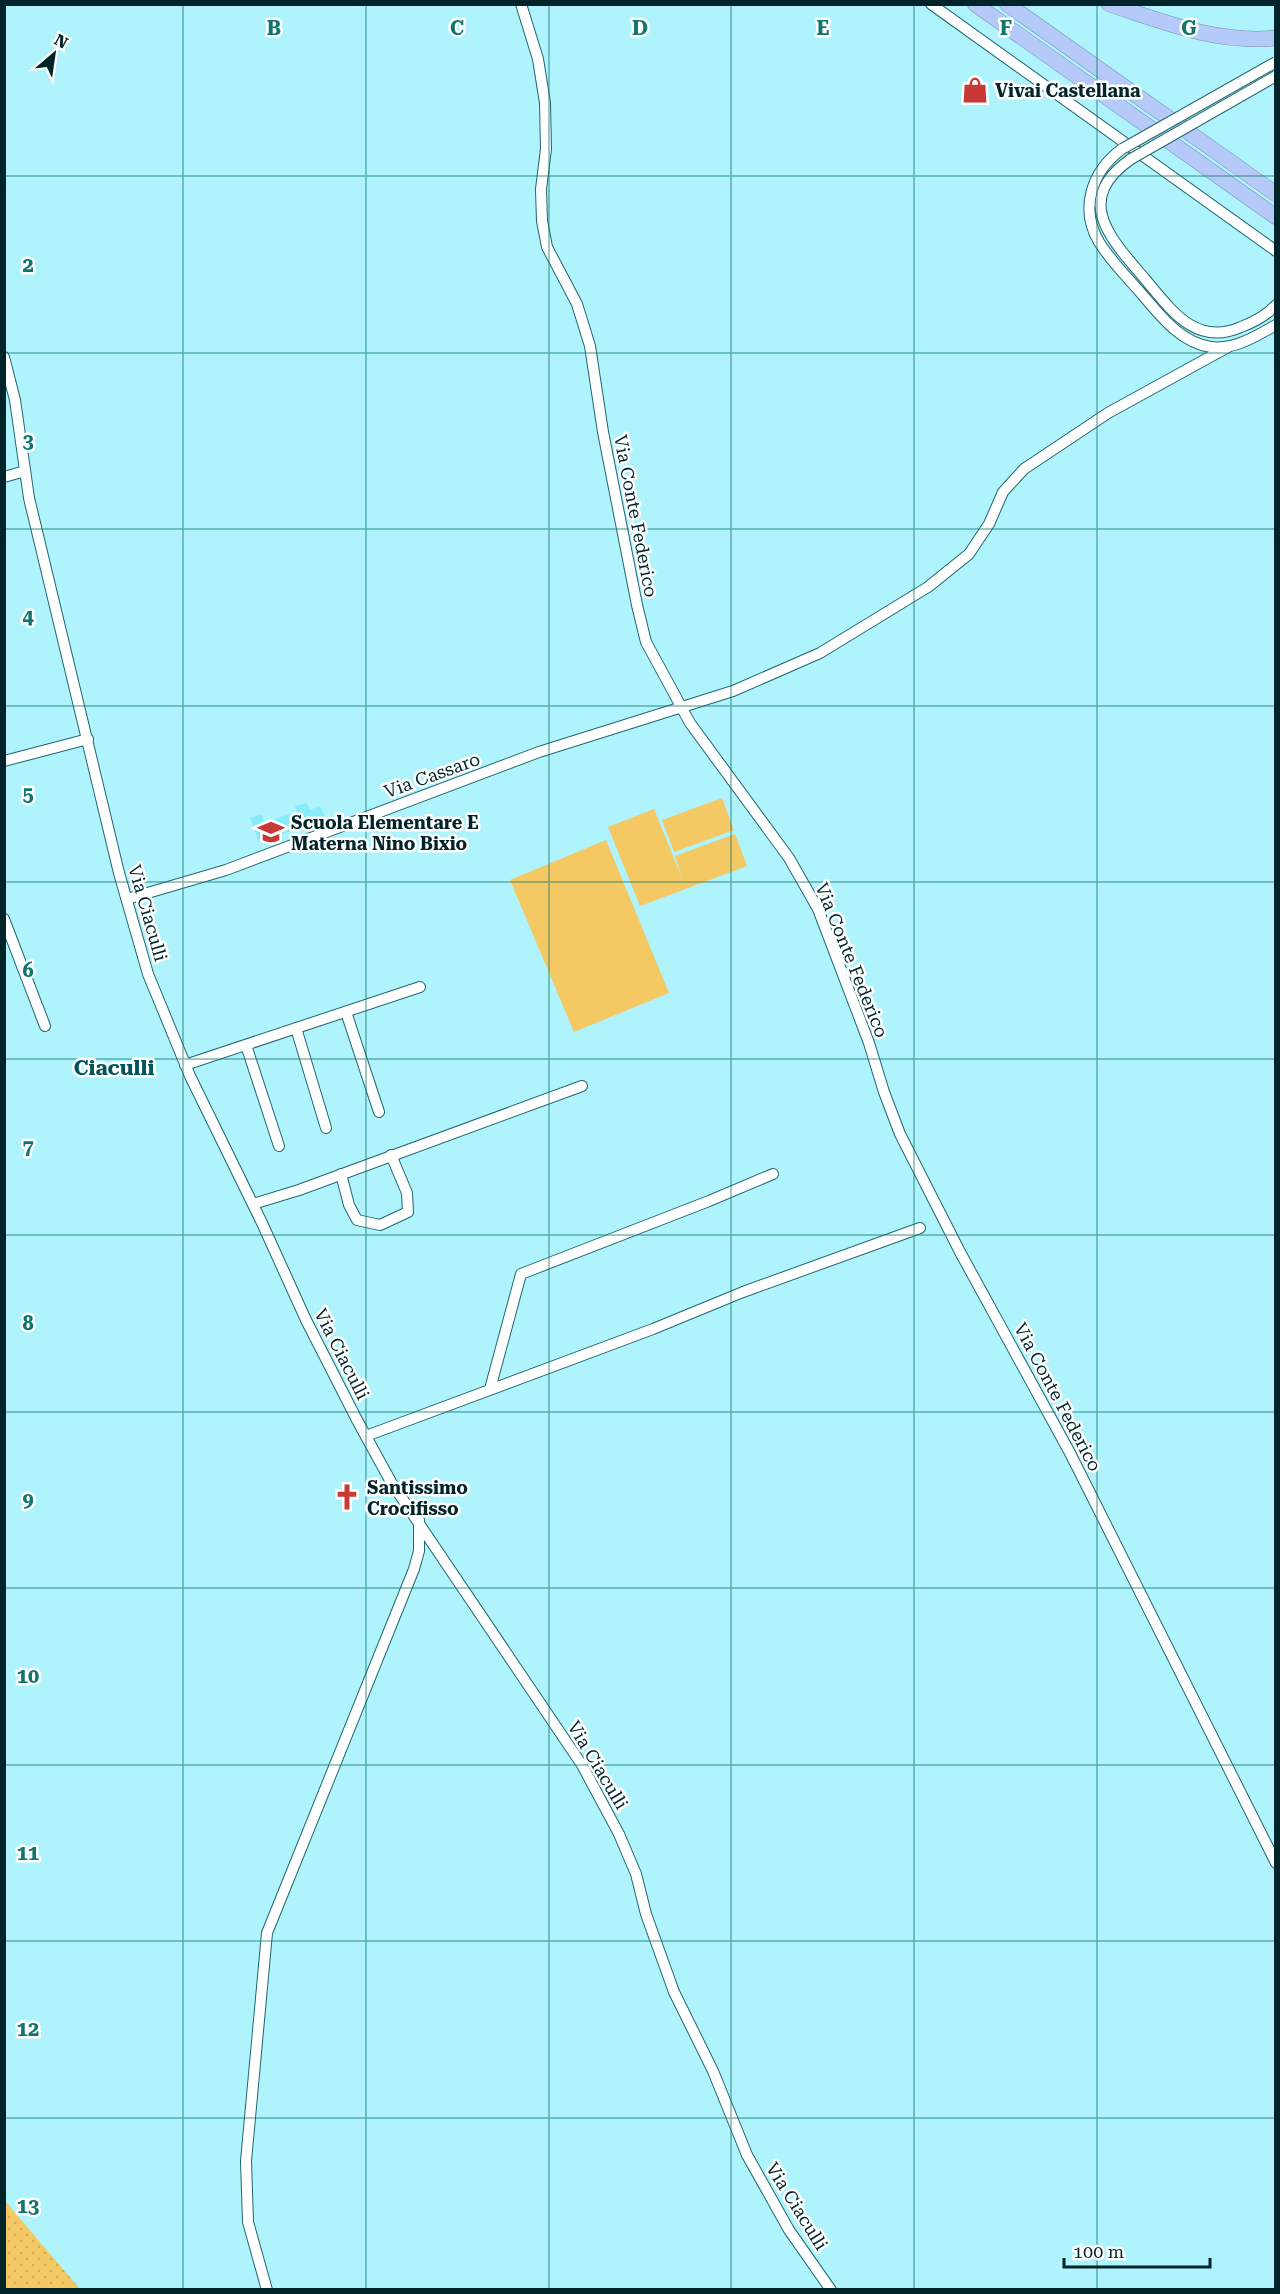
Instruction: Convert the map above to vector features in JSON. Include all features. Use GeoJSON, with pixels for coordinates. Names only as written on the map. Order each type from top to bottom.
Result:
{"type":"FeatureCollection","features":[{"type":"Feature","properties":{"kind":"highway"},"geometry":{"type":"LineString","coordinates":[[975,4],[1275,217]]}},
{"type":"Feature","properties":{"kind":"highway"},"geometry":{"type":"LineString","coordinates":[[1007,4],[1275,194]]}},
{"type":"Feature","properties":{"kind":"highway"},"geometry":{"type":"LineString","coordinates":[[1108,4],[1198,33],[1237,40],[1275,38]]}},
{"type":"Feature","properties":{"kind":"street","name":"Via Conte Federico"},"geometry":{"type":"LineString","coordinates":[[521,4],[538,59],[545,103],[546,149],[541,189],[542,221],[547,247],[576,304],[590,346],[603,432],[646,642],[681,707],[789,858],[818,909],[900,1134],[960,1252],[1075,1462],[1275,1863]]}},
{"type":"Feature","properties":{"kind":"street"},"geometry":{"type":"LineString","coordinates":[[931,4],[1275,251]]}},
{"type":"Feature","properties":{"kind":"street"},"geometry":{"type":"LineString","coordinates":[[1228,347],[1210,347],[1174,329],[1098,241],[1091,224],[1089,205],[1091,189],[1104,166],[1122,149],[1275,62]]}},
{"type":"Feature","properties":{"kind":"street"},"geometry":{"type":"LineString","coordinates":[[1275,76],[1117,168],[1103,192],[1103,221],[1108,234],[1182,320],[1200,331],[1215,334],[1229,333],[1263,316],[1275,305]]}},
{"type":"Feature","properties":{"kind":"street","name":"Via Cassaro"},"geometry":{"type":"LineString","coordinates":[[127,899],[226,870],[539,752],[733,691],[820,653],[928,587],[969,554],[989,524],[1003,492],[1024,469],[1108,414],[1228,347],[1275,325]]}},
{"type":"Feature","properties":{"kind":"street","name":"Via Ciaculli"},"geometry":{"type":"LineString","coordinates":[[4,357],[15,400],[29,498],[127,899],[148,974],[185,1065],[253,1204],[306,1320],[366,1436],[392,1482],[582,1765],[619,1834],[636,1874],[646,1914],[674,1992],[713,2071],[747,2155],[789,2230],[831,2289]]}},
{"type":"Feature","properties":{"kind":"street"},"geometry":{"type":"LineString","coordinates":[[4,477],[25,471]]}},
{"type":"Feature","properties":{"kind":"street"},"geometry":{"type":"LineString","coordinates":[[4,761],[88,739]]}},
{"type":"Feature","properties":{"kind":"street"},"geometry":{"type":"LineString","coordinates":[[4,919],[45,1026]]}},
{"type":"Feature","properties":{"kind":"street"},"geometry":{"type":"LineString","coordinates":[[185,1065],[420,987]]}},
{"type":"Feature","properties":{"kind":"street"},"geometry":{"type":"LineString","coordinates":[[346,1012],[379,1112]]}},
{"type":"Feature","properties":{"kind":"street"},"geometry":{"type":"LineString","coordinates":[[296,1028],[326,1128]]}},
{"type":"Feature","properties":{"kind":"street"},"geometry":{"type":"LineString","coordinates":[[246,1045],[279,1146]]}},
{"type":"Feature","properties":{"kind":"street"},"geometry":{"type":"LineString","coordinates":[[253,1204],[582,1086]]}},
{"type":"Feature","properties":{"kind":"street"},"geometry":{"type":"LineString","coordinates":[[341,1174],[349,1205],[357,1220],[380,1225],[408,1212],[407,1193],[391,1155]]}},
{"type":"Feature","properties":{"kind":"street"},"geometry":{"type":"LineString","coordinates":[[490,1389],[521,1274],[772,1174]]}},
{"type":"Feature","properties":{"kind":"street"},"geometry":{"type":"LineString","coordinates":[[366,1436],[653,1329],[743,1292],[920,1228]]}},
{"type":"Feature","properties":{"kind":"street"},"geometry":{"type":"LineString","coordinates":[[267,2289],[248,2222],[246,2161],[267,1933],[414,1569],[419,1551],[419,1520]]}},
{"type":"Feature","properties":{"kind":"shaded area"},"geometry":{"type":"Polygon","coordinates":[[[722,798],[734,830],[674,852],[662,820],[722,798]]]}},
{"type":"Feature","properties":{"kind":"shaded area","name":"Scuola Elementare E Materna Nino Bixio"},"geometry":{"type":"Polygon","coordinates":[[[307,803],[310,810],[320,806],[326,819],[259,842],[250,818],[261,814],[265,822],[297,812],[295,806],[307,803]]]}},
{"type":"Feature","properties":{"kind":"shaded area"},"geometry":{"type":"Polygon","coordinates":[[[654,809],[682,878],[675,856],[735,834],[747,866],[640,906],[608,827],[654,809]]]}},
{"type":"Feature","properties":{"kind":"shaded area"},"geometry":{"type":"Polygon","coordinates":[[[606,840],[669,993],[574,1032],[510,880],[606,840]]]}},
{"type":"Feature","properties":{"kind":"shaded area"},"geometry":{"type":"Polygon","coordinates":[[[5,2201],[80,2289],[5,2289],[5,2201]]]}},
{"type":"Feature","properties":{"kind":"place","name":"Vivai Castellana"},"geometry":{"type":"Point","coordinates":[975,90]}},
{"type":"Feature","properties":{"kind":"place","name":"Scuola Elementare E Materna Nino Bixio"},"geometry":{"type":"Point","coordinates":[271,832]}},
{"type":"Feature","properties":{"kind":"place","name":"Santissimo Crocifisso"},"geometry":{"type":"Point","coordinates":[347,1497]}},
{"type":"Feature","properties":{"kind":"district","name":"Ciaculli"},"geometry":{"type":"Point","coordinates":[114,1068]}}]}
